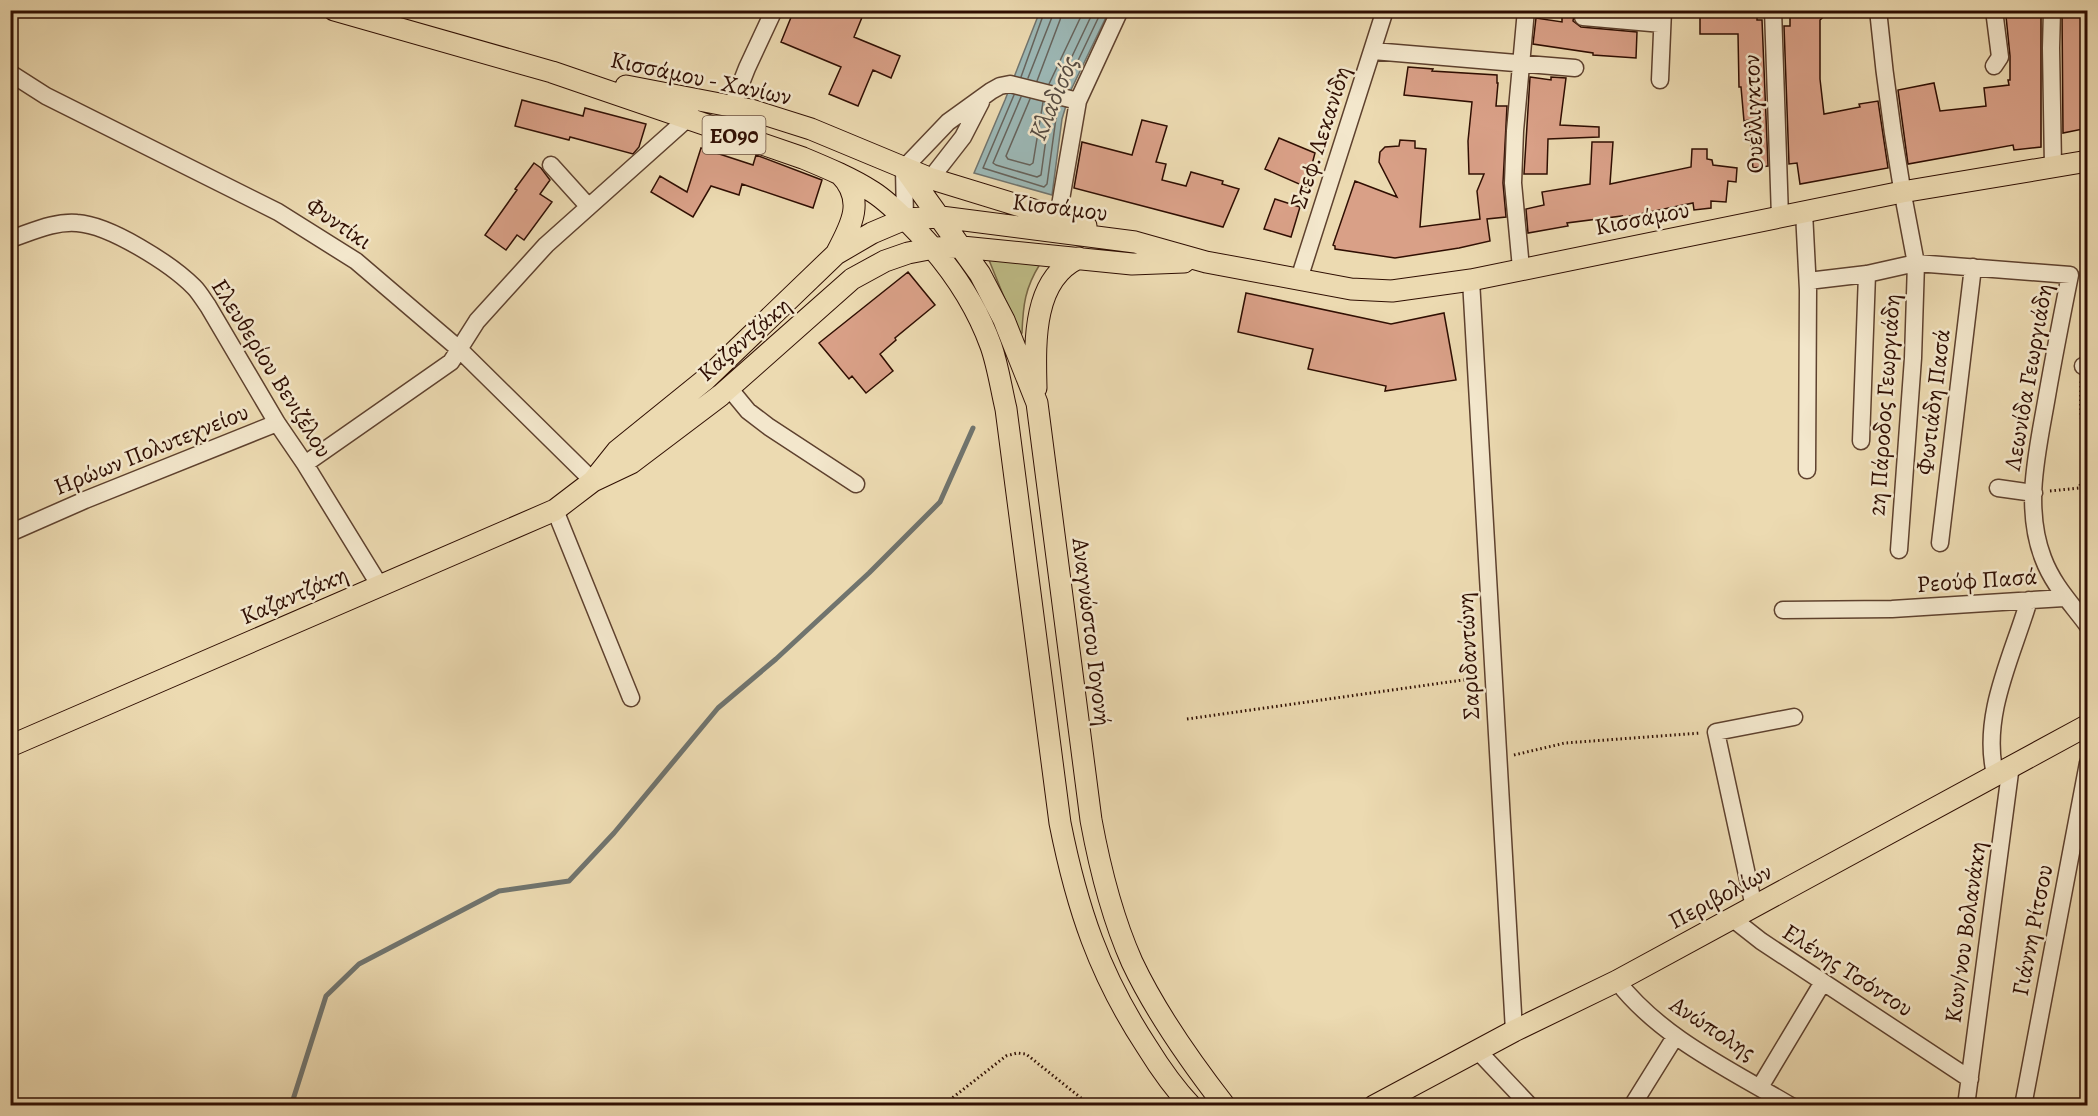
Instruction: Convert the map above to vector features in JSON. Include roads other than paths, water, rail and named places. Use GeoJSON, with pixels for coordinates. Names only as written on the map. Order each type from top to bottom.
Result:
{"type":"FeatureCollection","features":[{"type":"Feature","properties":{"kind":"main road","name":"Κισσάμου - Χανίων"},"geometry":{"type":"LineString","coordinates":[[334,10],[690,109],[839,173],[873,192],[905,219]]}},
{"type":"Feature","properties":{"kind":"main road","name":"Κισσάμου - Χανίων"},"geometry":{"type":"LineString","coordinates":[[690,109],[732,106],[751,110],[811,129],[904,168]]}},
{"type":"Feature","properties":{"kind":"main road","name":"Κισσάμου"},"geometry":{"type":"LineString","coordinates":[[905,219],[941,217],[1135,242],[1206,261],[1351,289],[1408,290],[1471,280],[1902,192],[2088,161]]}},
{"type":"Feature","properties":{"kind":"main road","name":"ΕΟ90"},"geometry":{"type":"LineString","coordinates":[[904,168],[925,184],[1059,217],[1135,242]]}},
{"type":"Feature","properties":{"kind":"main road"},"geometry":{"type":"LineString","coordinates":[[836,255],[849,228],[854,210],[852,190],[839,173]]}},
{"type":"Feature","properties":{"kind":"main road","name":"Αναγνώστου Γογονή"},"geometry":{"type":"LineString","coordinates":[[925,184],[941,217],[980,274],[1004,320],[1037,403],[1091,820],[1099,865],[1114,914],[1132,961],[1152,999],[1224,1106]]}},
{"type":"Feature","properties":{"kind":"main road","name":"ΕΟ90"},"geometry":{"type":"LineString","coordinates":[[905,219],[934,248]]}},
{"type":"Feature","properties":{"kind":"main road","name":"Καζαντζάκη"},"geometry":{"type":"LineString","coordinates":[[593,481],[617,451],[706,379],[836,255],[872,233],[905,219]]}},
{"type":"Feature","properties":{"kind":"main road","name":"Κισσάμου"},"geometry":{"type":"LineString","coordinates":[[934,248],[963,247],[1132,264],[1206,261]]}},
{"type":"Feature","properties":{"kind":"main road"},"geometry":{"type":"LineString","coordinates":[[934,248],[961,284],[983,327],[992,348],[1006,409],[1059,811],[1070,874],[1087,928],[1107,979],[1153,1057],[1191,1106]]}},
{"type":"Feature","properties":{"kind":"main road","name":"Καζαντζάκη"},"geometry":{"type":"LineString","coordinates":[[10,746],[555,510],[593,481],[631,463],[729,388],[852,279],[885,261],[908,253],[934,248]]}},
{"type":"Feature","properties":{"kind":"main road"},"geometry":{"type":"LineString","coordinates":[[1037,403],[1035,366],[1039,314],[1049,287],[1058,272],[1079,258]]}},
{"type":"Feature","properties":{"kind":"main road","name":"Περιβολίων"},"geometry":{"type":"LineString","coordinates":[[1374,1106],[1514,1031],[1617,981],[2088,725]]}},
{"type":"Feature","properties":{"kind":"street"},"geometry":{"type":"LineString","coordinates":[[732,106],[774,10]]}},
{"type":"Feature","properties":{"kind":"street"},"geometry":{"type":"LineString","coordinates":[[1059,217],[1074,100],[1120,10]]}},
{"type":"Feature","properties":{"kind":"street","name":"Στεφ. Λεκανίδη"},"geometry":{"type":"LineString","coordinates":[[1299,279],[1385,10]]}},
{"type":"Feature","properties":{"kind":"street"},"geometry":{"type":"LineString","coordinates":[[1521,268],[1513,183],[1526,10]]}},
{"type":"Feature","properties":{"kind":"street","name":"Ουέλλιγκτον"},"geometry":{"type":"LineString","coordinates":[[1773,10],[1780,217]]}},
{"type":"Feature","properties":{"kind":"street"},"geometry":{"type":"LineString","coordinates":[[1878,10],[1902,192],[1916,263]]}},
{"type":"Feature","properties":{"kind":"street"},"geometry":{"type":"LineString","coordinates":[[1994,10],[2000,57],[1994,66]]}},
{"type":"Feature","properties":{"kind":"street"},"geometry":{"type":"LineString","coordinates":[[2052,10],[2053,166]]}},
{"type":"Feature","properties":{"kind":"street"},"geometry":{"type":"LineString","coordinates":[[1583,17],[1662,17],[1660,80]]}},
{"type":"Feature","properties":{"kind":"street"},"geometry":{"type":"LineString","coordinates":[[1373,51],[1575,68]]}},
{"type":"Feature","properties":{"kind":"street","name":"Φυντίκι"},"geometry":{"type":"LineString","coordinates":[[10,73],[46,96],[278,212],[356,261],[459,349],[593,481]]}},
{"type":"Feature","properties":{"kind":"street"},"geometry":{"type":"LineString","coordinates":[[905,219],[904,168],[948,122],[1000,86],[1010,84],[1074,100]]}},
{"type":"Feature","properties":{"kind":"street"},"geometry":{"type":"LineString","coordinates":[[905,219],[925,184],[963,137],[983,98]]}},
{"type":"Feature","properties":{"kind":"street"},"geometry":{"type":"LineString","coordinates":[[305,464],[451,362],[485,313],[546,245],[690,109]]}},
{"type":"Feature","properties":{"kind":"street"},"geometry":{"type":"LineString","coordinates":[[551,165],[588,206]]}},
{"type":"Feature","properties":{"kind":"street"},"geometry":{"type":"LineString","coordinates":[[1804,212],[1808,281],[1807,470]]}},
{"type":"Feature","properties":{"kind":"street","name":"Ελευθερίου Βενιζέλου"},"geometry":{"type":"LineString","coordinates":[[10,239],[54,224],[79,223],[106,231],[177,272],[195,289],[208,306],[277,423],[380,586]]}},
{"type":"Feature","properties":{"kind":"street","name":"Λεωνίδα Γεωργιάδη"},"geometry":{"type":"LineString","coordinates":[[1808,281],[1867,274],[1916,263],[2070,275],[2034,468],[2033,512],[2036,535],[2054,582],[2064,598],[2088,626]]}},
{"type":"Feature","properties":{"kind":"street","name":"2η Πάροδος Γεωργιάδη"},"geometry":{"type":"LineString","coordinates":[[1899,550],[1913,358],[1916,263]]}},
{"type":"Feature","properties":{"kind":"street","name":"Φωτιάδη Πασά"},"geometry":{"type":"LineString","coordinates":[[1940,543],[1973,267]]}},
{"type":"Feature","properties":{"kind":"street"},"geometry":{"type":"LineString","coordinates":[[1861,441],[1867,274]]}},
{"type":"Feature","properties":{"kind":"street","name":"Σαριδαντώνη"},"geometry":{"type":"LineString","coordinates":[[1471,280],[1514,1031]]}},
{"type":"Feature","properties":{"kind":"street"},"geometry":{"type":"LineString","coordinates":[[729,388],[748,411],[769,427],[856,484]]}},
{"type":"Feature","properties":{"kind":"street","name":"Ηρώων Πολυτεχνείου"},"geometry":{"type":"LineString","coordinates":[[10,533],[85,500],[277,423]]}},
{"type":"Feature","properties":{"kind":"street"},"geometry":{"type":"LineString","coordinates":[[1998,488],[2034,487]]}},
{"type":"Feature","properties":{"kind":"street"},"geometry":{"type":"LineString","coordinates":[[555,510],[630,699]]}},
{"type":"Feature","properties":{"kind":"street","name":"Ρεούφ Πασά"},"geometry":{"type":"LineString","coordinates":[[1783,610],[1892,609],[2064,598]]}},
{"type":"Feature","properties":{"kind":"street","name":"Κων/νου Βολανάκη"},"geometry":{"type":"LineString","coordinates":[[1966,1106],[2003,770],[1991,758],[1992,729],[1997,701],[2029,600]]}},
{"type":"Feature","properties":{"kind":"street"},"geometry":{"type":"LineString","coordinates":[[1754,907],[1716,732],[1794,717]]}},
{"type":"Feature","properties":{"kind":"street","name":"Γιάννη Ρίτσου"},"geometry":{"type":"LineString","coordinates":[[2023,1106],[2088,763]]}},
{"type":"Feature","properties":{"kind":"street","name":"Ελένης Τσόντου"},"geometry":{"type":"LineString","coordinates":[[1733,919],[1761,941],[1970,1079]]}},
{"type":"Feature","properties":{"kind":"street","name":"Ανώπολης"},"geometry":{"type":"LineString","coordinates":[[1617,981],[1630,998],[1676,1037],[1789,1105]]}},
{"type":"Feature","properties":{"kind":"street"},"geometry":{"type":"LineString","coordinates":[[1760,1086],[1823,982]]}},
{"type":"Feature","properties":{"kind":"street"},"geometry":{"type":"LineString","coordinates":[[1632,1106],[1676,1037]]}},
{"type":"Feature","properties":{"kind":"street"},"geometry":{"type":"LineString","coordinates":[[1478,1051],[1530,1106]]}},
{"type":"Feature","properties":{"kind":"water","name":"Κλαδισός"},"geometry":{"type":"Polygon","coordinates":[[[1040,11],[1109,11],[1070,92],[1062,119],[1052,195],[974,173],[1040,11]]]}},
{"type":"Feature","properties":{"kind":"waterway"},"geometry":{"type":"LineString","coordinates":[[291,1106],[326,996],[359,964],[499,891],[569,881],[614,833],[718,708],[776,659],[869,573],[940,502],[973,428]]}}]}
